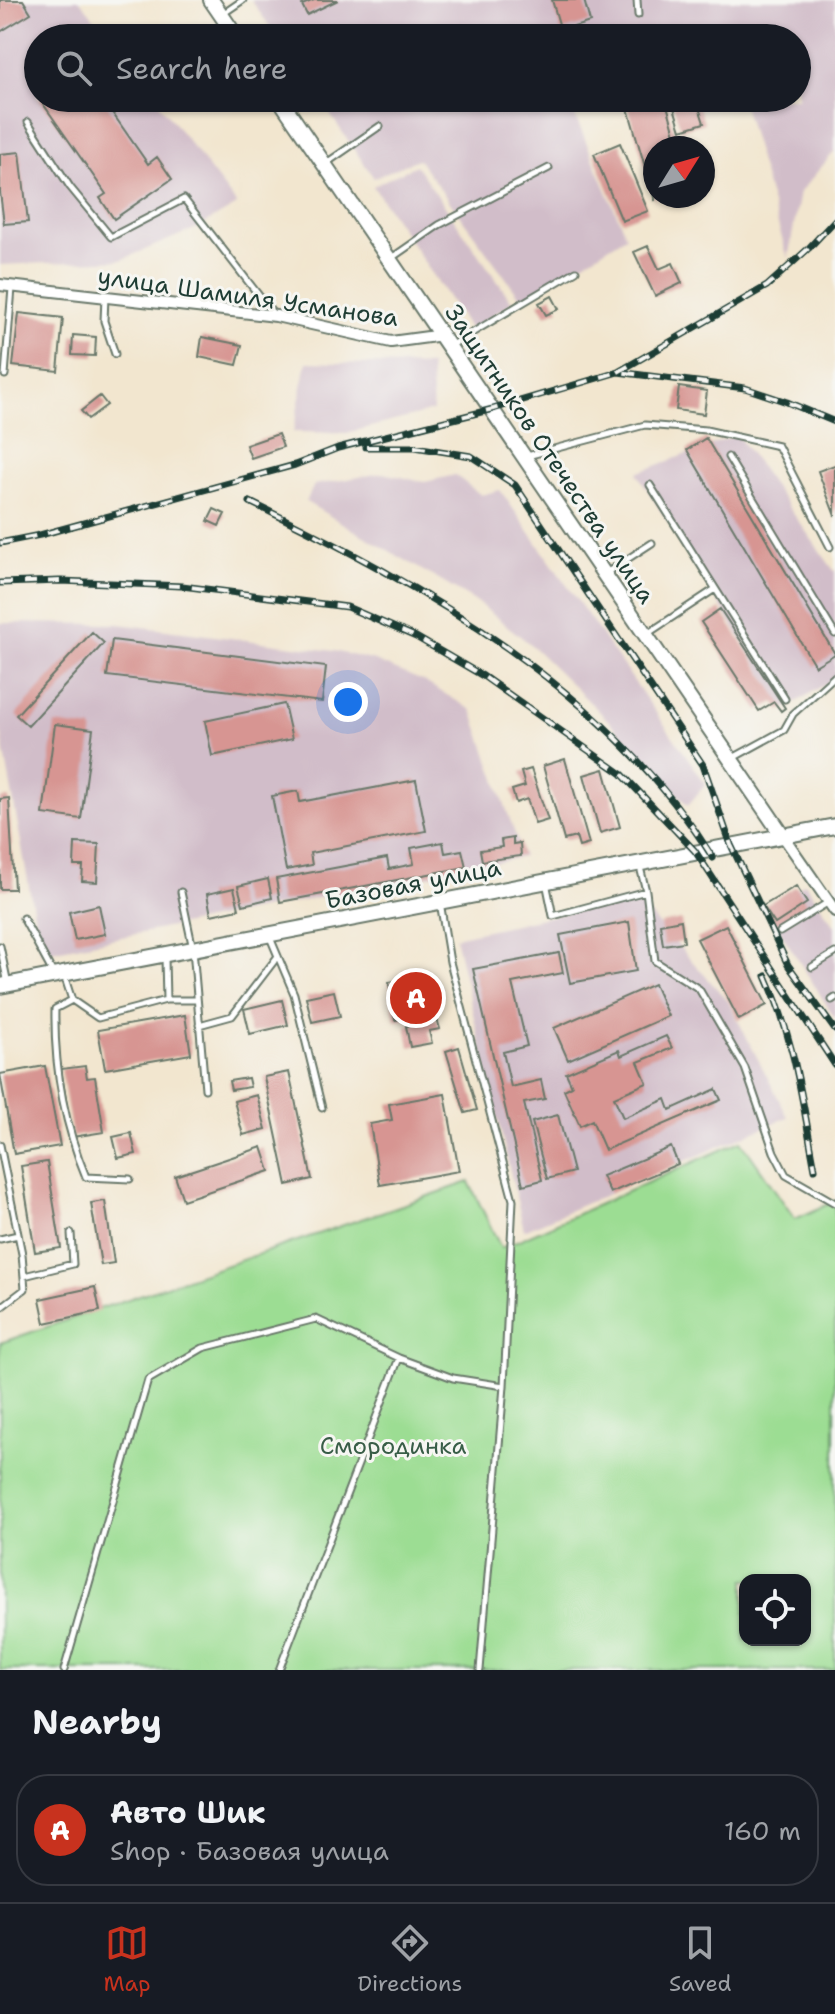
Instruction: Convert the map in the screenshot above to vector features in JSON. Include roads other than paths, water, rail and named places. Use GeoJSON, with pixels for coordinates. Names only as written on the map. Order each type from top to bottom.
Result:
{"type":"FeatureCollection","features":[{"type":"Feature","properties":{"kind":"main road"},"geometry":{"type":"LineString","coordinates":[[211,0],[227,24]]}},
{"type":"Feature","properties":{"kind":"main road","name":"Защитников Отечества улица"},"geometry":{"type":"LineString","coordinates":[[289,112],[783,836]]}},
{"type":"Feature","properties":{"kind":"main road","name":"Базовая улица"},"geometry":{"type":"LineString","coordinates":[[4,985],[835,826]]}},
{"type":"Feature","properties":{"kind":"street","name":"улица Шамиля Усманова"},"geometry":{"type":"LineString","coordinates":[[6,285],[276,316],[391,342],[446,340]]}},
{"type":"Feature","properties":{"kind":"street"},"geometry":{"type":"LineString","coordinates":[[783,836],[832,906]]}},
{"type":"Feature","properties":{"kind":"lane"},"geometry":{"type":"LineString","coordinates":[[221,15],[243,0]]}},
{"type":"Feature","properties":{"kind":"lane"},"geometry":{"type":"LineString","coordinates":[[637,0],[638,15]]}},
{"type":"Feature","properties":{"kind":"lane"},"geometry":{"type":"LineString","coordinates":[[28,122],[70,187],[111,237],[184,199],[276,316]]}},
{"type":"Feature","properties":{"kind":"lane"},"geometry":{"type":"LineString","coordinates":[[325,164],[380,126]]}},
{"type":"Feature","properties":{"kind":"lane"},"geometry":{"type":"LineString","coordinates":[[390,259],[439,225],[549,168]]}},
{"type":"Feature","properties":{"kind":"lane"},"geometry":{"type":"LineString","coordinates":[[446,340],[576,271]]}},
{"type":"Feature","properties":{"kind":"lane"},"geometry":{"type":"LineString","coordinates":[[5,375],[6,285]]}},
{"type":"Feature","properties":{"kind":"lane"},"geometry":{"type":"LineString","coordinates":[[105,297],[104,321],[115,354]]}},
{"type":"Feature","properties":{"kind":"lane"},"geometry":{"type":"LineString","coordinates":[[526,457],[645,425],[706,430],[778,446],[830,547]]}},
{"type":"Feature","properties":{"kind":"lane"},"geometry":{"type":"LineString","coordinates":[[728,457],[835,634]]}},
{"type":"Feature","properties":{"kind":"lane"},"geometry":{"type":"LineString","coordinates":[[650,485],[785,699]]}},
{"type":"Feature","properties":{"kind":"lane"},"geometry":{"type":"LineString","coordinates":[[605,574],[652,543]]}},
{"type":"Feature","properties":{"kind":"lane"},"geometry":{"type":"LineString","coordinates":[[647,634],[715,589]]}},
{"type":"Feature","properties":{"kind":"lane"},"geometry":{"type":"LineString","coordinates":[[731,759],[784,730],[793,714],[835,676]]}},
{"type":"Feature","properties":{"kind":"lane"},"geometry":{"type":"LineString","coordinates":[[639,862],[655,961],[699,989],[745,1068],[774,1152],[786,1175],[835,1203]]}},
{"type":"Feature","properties":{"kind":"lane"},"geometry":{"type":"LineString","coordinates":[[546,880],[553,916],[646,891]]}},
{"type":"Feature","properties":{"kind":"lane"},"geometry":{"type":"LineString","coordinates":[[181,892],[193,949],[205,1089]]}},
{"type":"Feature","properties":{"kind":"lane"},"geometry":{"type":"LineString","coordinates":[[440,901],[450,962],[513,1200],[504,1386],[480,1670]]}},
{"type":"Feature","properties":{"kind":"lane"},"geometry":{"type":"LineString","coordinates":[[780,932],[832,906]]}},
{"type":"Feature","properties":{"kind":"lane"},"geometry":{"type":"LineString","coordinates":[[23,918],[72,1000],[98,1018],[166,1000],[197,1000]]}},
{"type":"Feature","properties":{"kind":"lane"},"geometry":{"type":"LineString","coordinates":[[268,934],[294,994],[322,1108]]}},
{"type":"Feature","properties":{"kind":"lane"},"geometry":{"type":"LineString","coordinates":[[0,946],[4,985]]}},
{"type":"Feature","properties":{"kind":"lane"},"geometry":{"type":"LineString","coordinates":[[812,967],[835,953]]}},
{"type":"Feature","properties":{"kind":"lane"},"geometry":{"type":"LineString","coordinates":[[164,954],[166,1000]]}},
{"type":"Feature","properties":{"kind":"lane"},"geometry":{"type":"LineString","coordinates":[[199,1025],[232,1016],[278,956]]}},
{"type":"Feature","properties":{"kind":"lane"},"geometry":{"type":"LineString","coordinates":[[72,1000],[55,1009],[54,1048],[72,1143],[86,1177],[130,1179]]}},
{"type":"Feature","properties":{"kind":"lane"},"geometry":{"type":"LineString","coordinates":[[0,1145],[25,1289],[0,1308]]}},
{"type":"Feature","properties":{"kind":"lane"},"geometry":{"type":"LineString","coordinates":[[24,1276],[73,1264],[71,1233]]}},
{"type":"Feature","properties":{"kind":"lane"},"geometry":{"type":"LineString","coordinates":[[0,1239],[18,1235]]}},
{"type":"Feature","properties":{"kind":"lane"},"geometry":{"type":"LineString","coordinates":[[64,1670],[148,1380],[203,1348],[316,1319],[399,1358],[453,1378],[504,1386]]}},
{"type":"Feature","properties":{"kind":"lane"},"geometry":{"type":"LineString","coordinates":[[279,1670],[399,1358]]}},
{"type":"Feature","properties":{"kind":"railway"},"geometry":{"type":"LineString","coordinates":[[618,372],[767,286],[835,220]]}},
{"type":"Feature","properties":{"kind":"railway"},"geometry":{"type":"LineString","coordinates":[[0,543],[40,535],[295,465],[338,448],[493,409],[618,372],[745,388],[835,422]]}},
{"type":"Feature","properties":{"kind":"railway"},"geometry":{"type":"LineString","coordinates":[[366,447],[415,447],[471,456],[515,485],[703,765],[731,845],[788,965],[835,1030]]}},
{"type":"Feature","properties":{"kind":"railway"},"geometry":{"type":"LineString","coordinates":[[250,502],[445,607],[507,648],[566,693],[621,743],[670,797],[713,858]]}},
{"type":"Feature","properties":{"kind":"railway"},"geometry":{"type":"LineString","coordinates":[[0,583],[61,581],[182,586],[347,607],[416,637],[483,676],[622,774],[695,851],[835,1065]]}},
{"type":"Feature","properties":{"kind":"railway"},"geometry":{"type":"LineString","coordinates":[[766,976],[791,1047],[815,1169]]}},
{"type":"Feature","properties":{"kind":"place","name":"Авто Шик"},"geometry":{"type":"Point","coordinates":[416,998]}},
{"type":"Feature","properties":{"kind":"park label","name":"Смородинка"},"geometry":{"type":"Point","coordinates":[393,1446]}}]}
